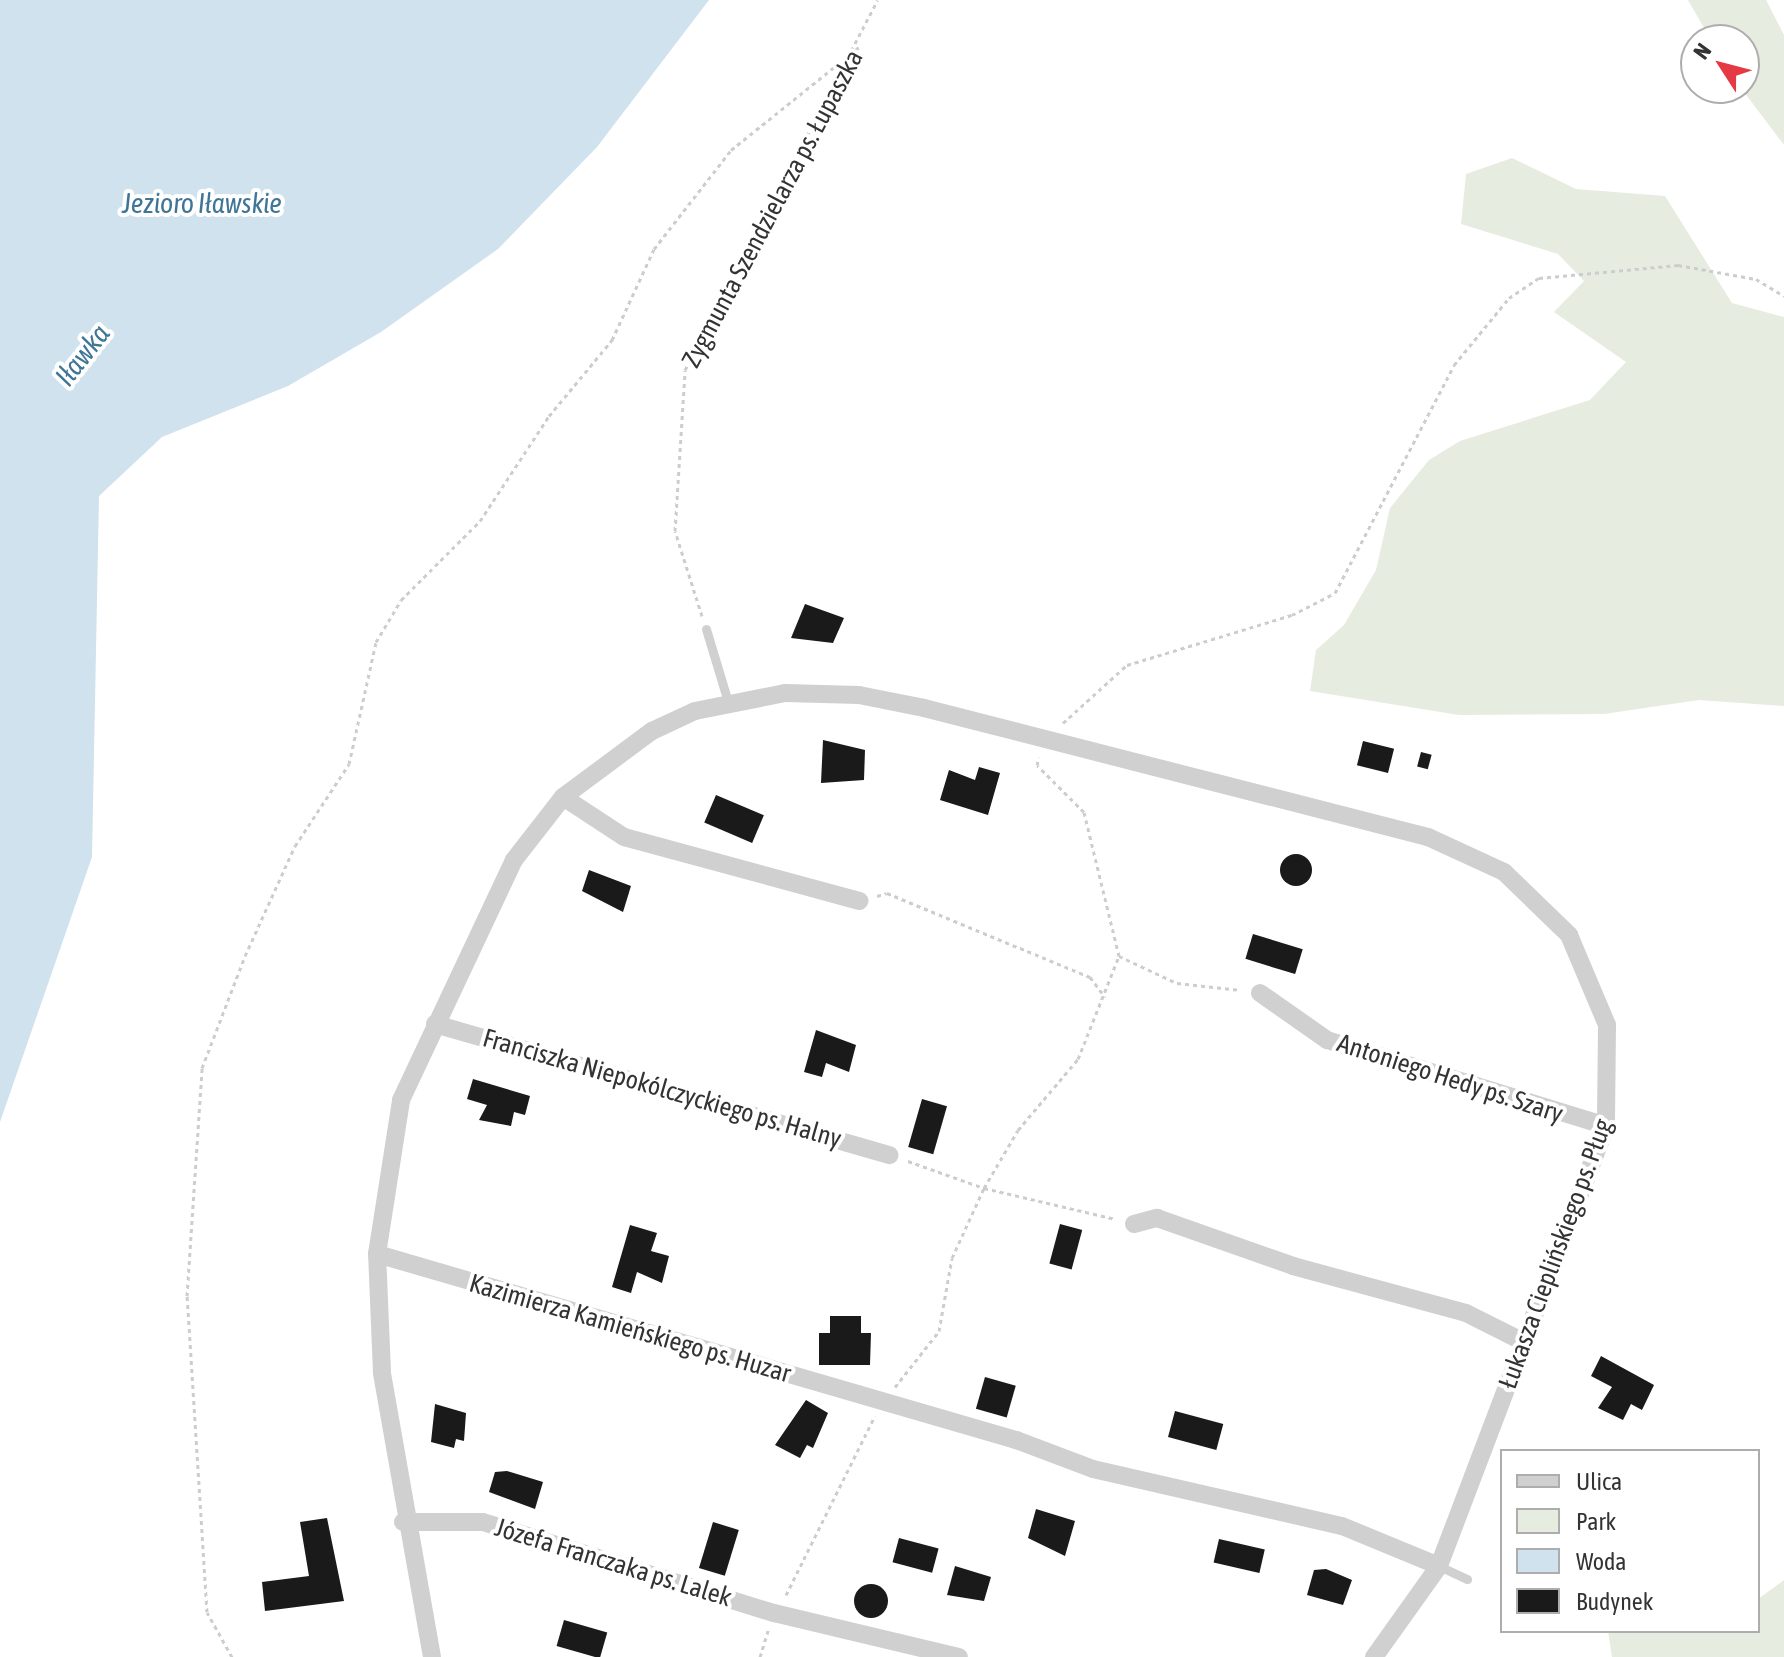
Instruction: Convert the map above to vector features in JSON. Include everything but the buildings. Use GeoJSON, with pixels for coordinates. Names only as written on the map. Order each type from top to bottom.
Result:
{"type":"FeatureCollection","features":[{"type":"Feature","properties":{"kind":"street","name":"Łukasza Cieplińskiego ps. Pług"},"geometry":{"type":"LineString","coordinates":[[432,1657],[403,1522],[382,1372],[377,1254],[401,1100],[514,860],[563,797],[652,731],[728,702],[785,693],[859,695],[1428,837],[1504,872],[1569,935],[1597,992],[1612,1067],[1606,1126],[1439,1566],[1374,1657]]}},
{"type":"Feature","properties":{"kind":"street"},"geometry":{"type":"LineString","coordinates":[[563,797],[624,837],[859,901]]}},
{"type":"Feature","properties":{"kind":"street","name":"Antoniego Hedy ps. Szary"},"geometry":{"type":"LineString","coordinates":[[1260,993],[1327,1040],[1606,1126]]}},
{"type":"Feature","properties":{"kind":"street","name":"Franciszka Niepokólczyckiego ps. Halny"},"geometry":{"type":"LineString","coordinates":[[435,1024],[889,1155]]}},
{"type":"Feature","properties":{"kind":"street"},"geometry":{"type":"LineString","coordinates":[[1134,1224],[1157,1218],[1293,1266],[1466,1313],[1524,1342]]}},
{"type":"Feature","properties":{"kind":"street","name":"Kazimierza Kamieńskiego ps. Huzar"},"geometry":{"type":"LineString","coordinates":[[377,1254],[884,1402],[1093,1469],[1342,1526],[1439,1566]]}},
{"type":"Feature","properties":{"kind":"street","name":"Józefa Franczaka ps. Lalek"},"geometry":{"type":"LineString","coordinates":[[403,1522],[483,1522],[774,1613],[959,1657]]}},
{"type":"Feature","properties":{"kind":"lane"},"geometry":{"type":"LineString","coordinates":[[706,629],[728,702]]}},
{"type":"Feature","properties":{"kind":"lane"},"geometry":{"type":"LineString","coordinates":[[1439,1566],[1467,1579]]}},
{"type":"Feature","properties":{"kind":"path","name":"Zygmunta Szendzielarza ps. Łupaszka"},"geometry":{"type":"LineString","coordinates":[[706,629],[675,531],[685,370],[859,47],[878,0]]}},
{"type":"Feature","properties":{"kind":"path"},"geometry":{"type":"LineString","coordinates":[[232,1657],[207,1612],[187,1296],[202,1068],[245,956],[295,846],[349,764],[376,642],[401,600],[480,521],[549,416],[612,340],[654,249],[731,150],[859,47]]}},
{"type":"Feature","properties":{"kind":"path"},"geometry":{"type":"LineString","coordinates":[[760,1657],[774,1613],[884,1402],[939,1331],[952,1258],[984,1188],[1018,1130],[1078,1059],[1119,956],[1084,812],[1037,765],[1042,741],[1127,665],[1292,615],[1335,593],[1454,365],[1509,298],[1539,278],[1678,265],[1756,279],[1784,296]]}},
{"type":"Feature","properties":{"kind":"path"},"geometry":{"type":"LineString","coordinates":[[859,901],[887,893],[1090,977],[1105,997]]}},
{"type":"Feature","properties":{"kind":"path"},"geometry":{"type":"LineString","coordinates":[[1119,956],[1177,983],[1260,993]]}},
{"type":"Feature","properties":{"kind":"path"},"geometry":{"type":"LineString","coordinates":[[889,1155],[984,1188],[1134,1224]]}},
{"type":"Feature","properties":{"kind":"green space"},"geometry":{"type":"Polygon","coordinates":[[[1688,0],[1766,0],[1784,35],[1784,145],[1753,104],[1760,104],[1760,24],[1702,24],[1688,0]]]}},
{"type":"Feature","properties":{"kind":"green space"},"geometry":{"type":"Polygon","coordinates":[[[1512,158],[1576,189],[1665,196],[1732,303],[1784,317],[1784,706],[1699,700],[1604,714],[1459,715],[1310,691],[1316,650],[1344,625],[1376,570],[1390,508],[1429,460],[1460,441],[1590,400],[1626,362],[1554,312],[1584,281],[1558,254],[1461,224],[1466,174],[1512,158]]]}},
{"type":"Feature","properties":{"kind":"green space"},"geometry":{"type":"Polygon","coordinates":[[[1784,1580],[1784,1657],[1612,1657],[1608,1633],[1760,1633],[1760,1598],[1784,1580]]]}},
{"type":"Feature","properties":{"kind":"water","name":"Jezioro Iławskie"},"geometry":{"type":"Polygon","coordinates":[[[0,0],[709,0],[597,147],[498,249],[381,332],[288,386],[162,437],[99,496],[92,857],[0,1122],[0,0]]]}},
{"type":"Feature","properties":{"kind":"water label","name":"Iławka"},"geometry":{"type":"Point","coordinates":[82,355]}}]}
